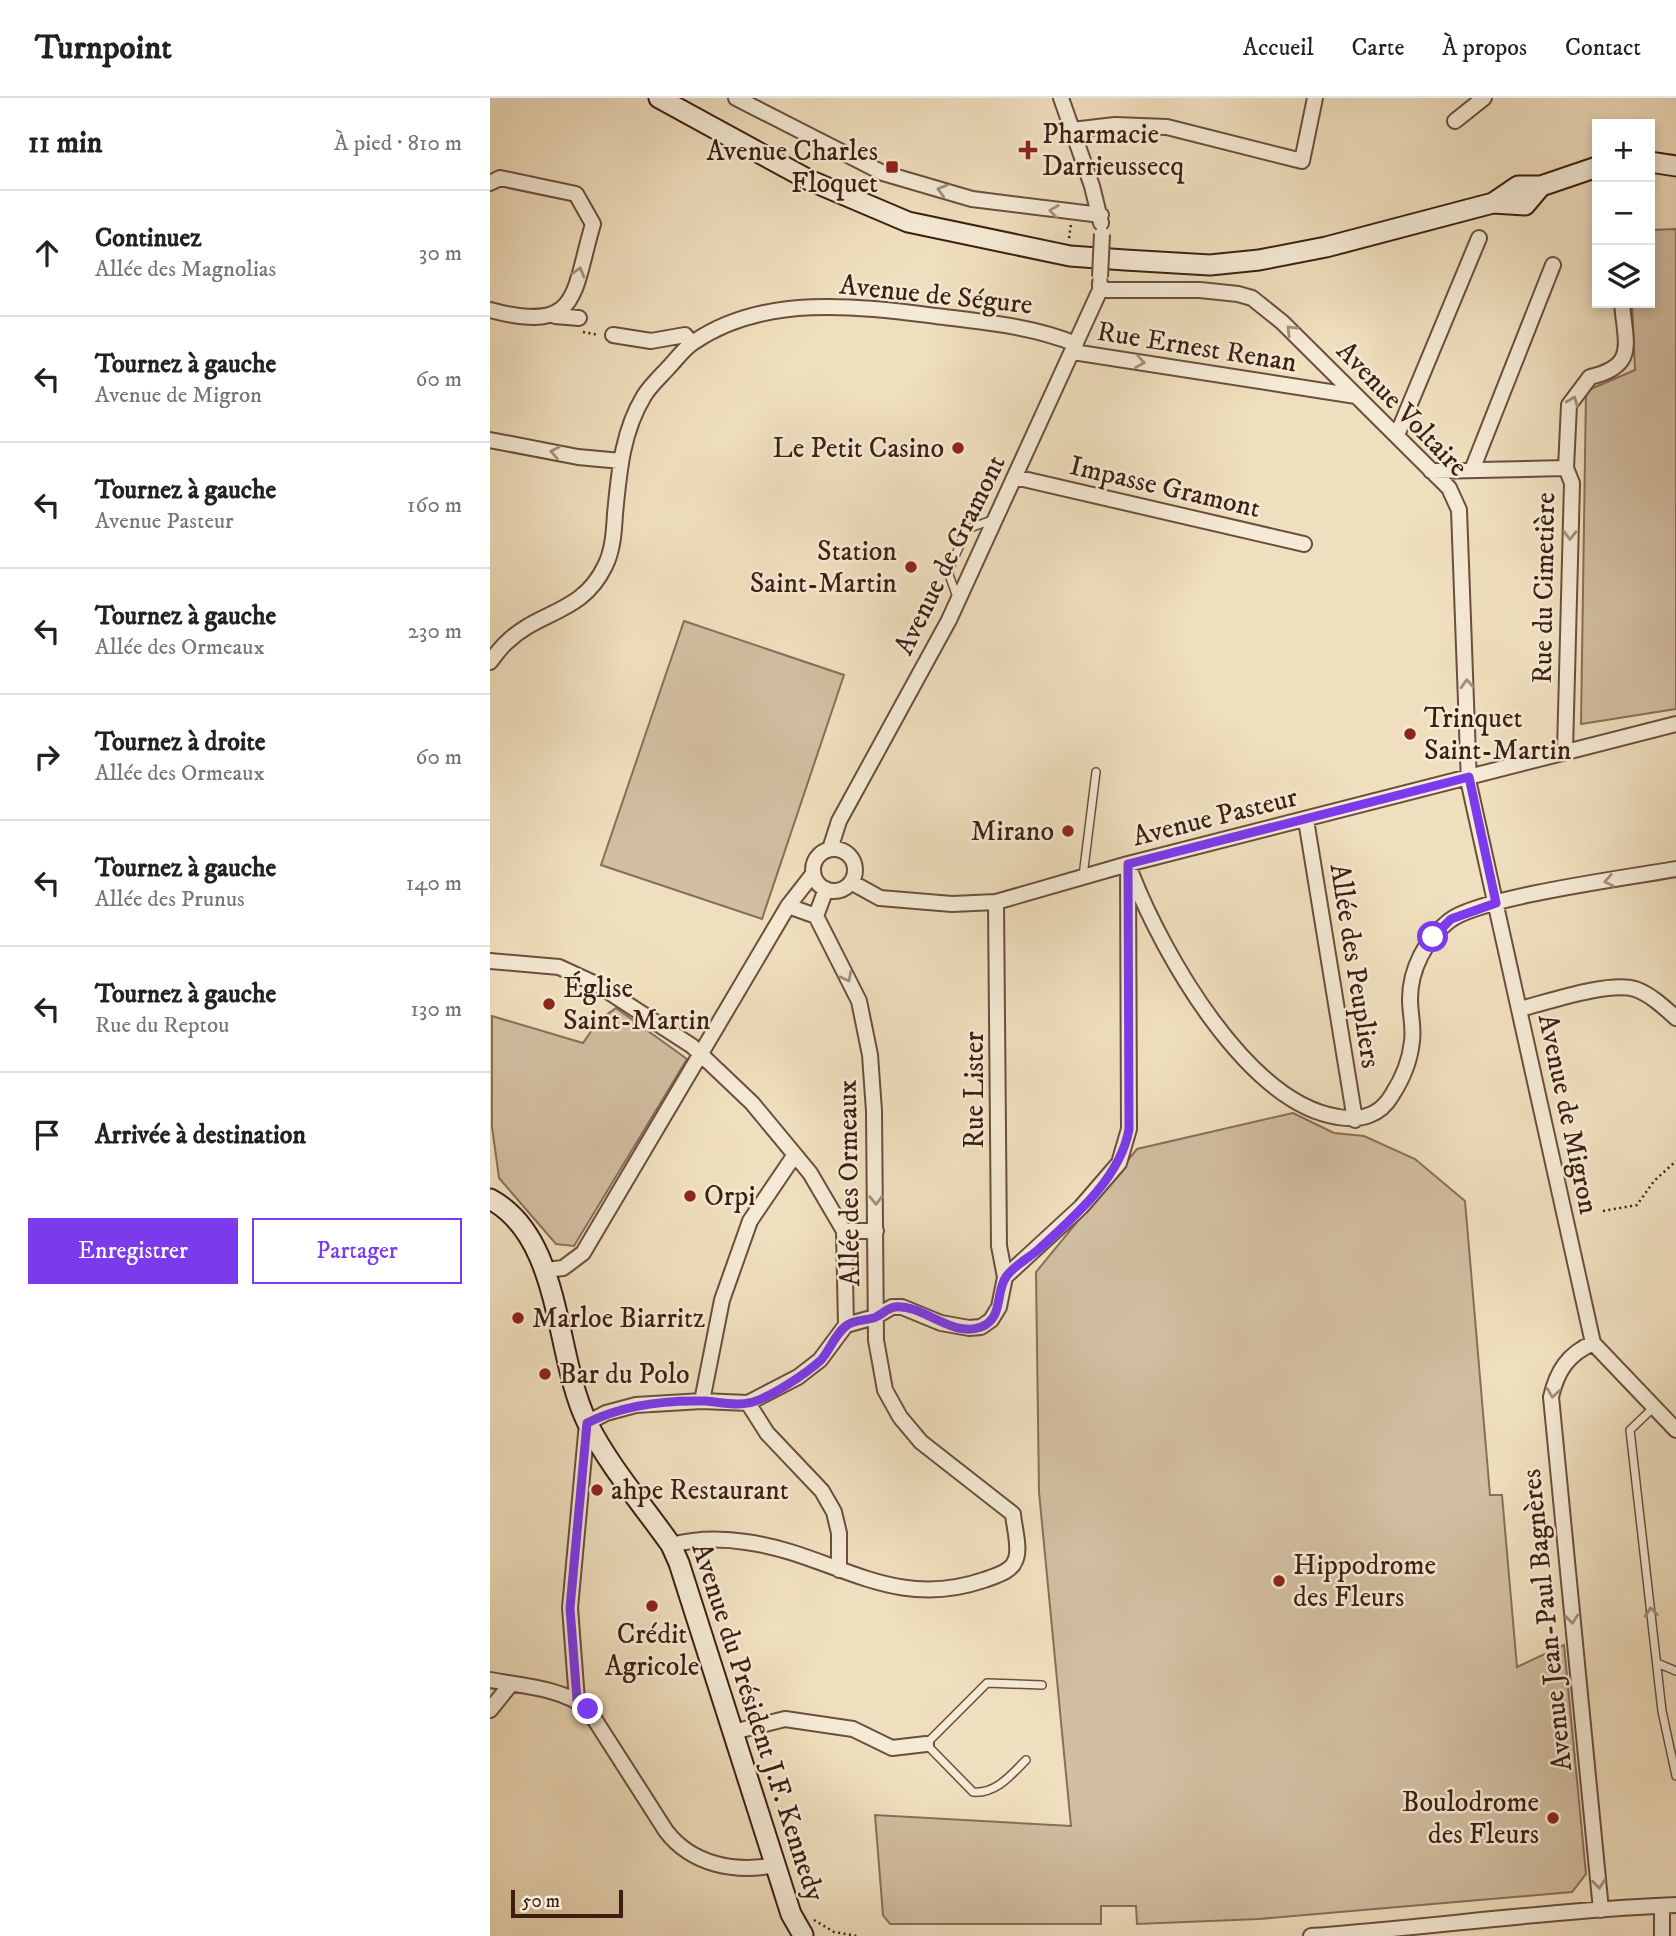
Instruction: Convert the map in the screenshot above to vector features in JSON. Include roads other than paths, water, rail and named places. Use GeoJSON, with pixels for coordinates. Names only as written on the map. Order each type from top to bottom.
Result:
{"type":"FeatureCollection","features":[{"type":"Feature","properties":{"kind":"main road"},"geometry":{"type":"LineString","coordinates":[[659,98],[797,174],[860,204],[908,222],[955,234],[1067,256],[1210,265],[1259,260],[1352,240],[1505,200],[1518,186],[1541,186],[1592,168]]}},
{"type":"Feature","properties":{"kind":"main road"},"geometry":{"type":"LineString","coordinates":[[1655,163],[1676,166]]}},
{"type":"Feature","properties":{"kind":"main road","name":"Avenue du Président J.F. Kennedy"},"geometry":{"type":"LineString","coordinates":[[490,1199],[505,1206],[526,1233],[546,1270],[569,1374],[587,1423],[671,1545],[791,1914],[808,1931]]}},
{"type":"Feature","properties":{"kind":"street"},"geometry":{"type":"LineString","coordinates":[[736,98],[883,173],[972,199],[1072,214],[1101,215]]}},
{"type":"Feature","properties":{"kind":"street"},"geometry":{"type":"LineString","coordinates":[[1060,98],[1101,215],[1100,284]]}},
{"type":"Feature","properties":{"kind":"street"},"geometry":{"type":"LineString","coordinates":[[1072,130],[1115,125],[1167,127],[1302,161],[1315,98]]}},
{"type":"Feature","properties":{"kind":"street"},"geometry":{"type":"LineString","coordinates":[[1455,121],[1484,98]]}},
{"type":"Feature","properties":{"kind":"street"},"geometry":{"type":"LineString","coordinates":[[490,183],[500,178],[576,194],[593,224],[571,301],[555,316]]}},
{"type":"Feature","properties":{"kind":"street"},"geometry":{"type":"LineString","coordinates":[[1397,435],[1479,238]]}},
{"type":"Feature","properties":{"kind":"street"},"geometry":{"type":"LineString","coordinates":[[1472,470],[1553,265]]}},
{"type":"Feature","properties":{"kind":"street","name":"Avenue de Gramont"},"geometry":{"type":"LineString","coordinates":[[830,849],[839,821],[958,601],[1074,348],[1100,284]]}},
{"type":"Feature","properties":{"kind":"street","name":"Avenue Voltaire"},"geometry":{"type":"LineString","coordinates":[[1100,284],[1200,290],[1252,298],[1282,322],[1449,488],[1459,510],[1469,777]]}},
{"type":"Feature","properties":{"kind":"street","name":"Avenue de Ségure"},"geometry":{"type":"LineString","coordinates":[[490,662],[507,641],[533,624],[562,611],[590,590],[606,564],[613,540],[621,461],[628,430],[644,396],[692,343],[744,317],[802,308],[857,306],[1042,331],[1074,348]]}},
{"type":"Feature","properties":{"kind":"street","name":"Rue du Cimetière"},"geometry":{"type":"LineString","coordinates":[[1565,751],[1572,483],[1566,468],[1569,405],[1590,377],[1611,372],[1622,363],[1626,352],[1622,308]]}},
{"type":"Feature","properties":{"kind":"street"},"geometry":{"type":"LineString","coordinates":[[490,310],[543,317],[579,318]]}},
{"type":"Feature","properties":{"kind":"street"},"geometry":{"type":"LineString","coordinates":[[613,335],[651,341],[685,335],[692,343]]}},
{"type":"Feature","properties":{"kind":"street","name":"Rue Ernest Renan"},"geometry":{"type":"LineString","coordinates":[[1074,348],[1356,397]]}},
{"type":"Feature","properties":{"kind":"street"},"geometry":{"type":"LineString","coordinates":[[490,440],[578,457],[621,461]]}},
{"type":"Feature","properties":{"kind":"street"},"geometry":{"type":"LineString","coordinates":[[1431,471],[1566,468]]}},
{"type":"Feature","properties":{"kind":"street","name":"Impasse Gramont"},"geometry":{"type":"LineString","coordinates":[[1015,477],[1304,544]]}},
{"type":"Feature","properties":{"kind":"street","name":"Avenue Pasteur"},"geometry":{"type":"LineString","coordinates":[[851,882],[880,898],[952,904],[996,902],[1128,864],[1676,724]]}},
{"type":"Feature","properties":{"kind":"street","name":"Avenue de Migron"},"geometry":{"type":"LineString","coordinates":[[1469,777],[1592,1343]]}},
{"type":"Feature","properties":{"kind":"street","name":"Allée des Peupliers"},"geometry":{"type":"LineString","coordinates":[[1306,820],[1355,1120]]}},
{"type":"Feature","properties":{"kind":"street"},"geometry":{"type":"LineString","coordinates":[[546,1270],[563,1268],[583,1254],[703,1055],[788,906],[813,874],[818,855],[830,849],[842,850],[852,858],[855,870],[851,882],[840,890],[826,889],[813,874]]}},
{"type":"Feature","properties":{"kind":"street"},"geometry":{"type":"LineString","coordinates":[[1128,864],[1159,939],[1206,1011],[1259,1076],[1316,1114],[1355,1120],[1374,1114],[1382,1107],[1407,1070],[1413,1040],[1410,996],[1417,962],[1433,937],[1451,919],[1496,903],[1676,869]]}},
{"type":"Feature","properties":{"kind":"street"},"geometry":{"type":"LineString","coordinates":[[1005,1277],[1081,1207],[1119,1163],[1126,1147],[1129,1129],[1128,864]]}},
{"type":"Feature","properties":{"kind":"street"},"geometry":{"type":"LineString","coordinates":[[788,906],[816,916],[826,889]]}},
{"type":"Feature","properties":{"kind":"street","name":"Rue Lister"},"geometry":{"type":"LineString","coordinates":[[996,902],[999,1246],[1005,1277]]}},
{"type":"Feature","properties":{"kind":"street","name":"Allée des Ormeaux"},"geometry":{"type":"LineString","coordinates":[[816,916],[859,1000],[870,1055],[874,1111],[875,1317]]}},
{"type":"Feature","properties":{"kind":"street"},"geometry":{"type":"LineString","coordinates":[[490,961],[559,967],[598,985],[703,1055],[779,1132],[794,1156],[810,1173],[844,1231],[846,1325],[820,1360],[798,1377],[748,1404],[702,1401],[636,1405],[606,1413],[587,1423],[570,1608],[577,1700]]}},
{"type":"Feature","properties":{"kind":"street"},"geometry":{"type":"LineString","coordinates":[[1520,1009],[1615,988],[1633,988],[1649,996],[1676,1018]]}},
{"type":"Feature","properties":{"kind":"street"},"geometry":{"type":"LineString","coordinates":[[702,1401],[722,1300],[750,1221],[794,1156]]}},
{"type":"Feature","properties":{"kind":"street"},"geometry":{"type":"LineString","coordinates":[[844,1231],[876,1231]]}},
{"type":"Feature","properties":{"kind":"street","name":"Allée des Ormeaux"},"geometry":{"type":"LineString","coordinates":[[875,1317],[892,1307],[902,1307],[942,1323],[969,1328],[981,1327],[991,1320],[999,1307],[1005,1277]]}},
{"type":"Feature","properties":{"kind":"street"},"geometry":{"type":"LineString","coordinates":[[671,1545],[687,1542],[747,1542],[885,1587],[942,1591],[990,1578],[1011,1568],[1017,1558],[1013,1514],[920,1442],[900,1417],[885,1390],[878,1364],[875,1317],[846,1325]]}},
{"type":"Feature","properties":{"kind":"street"},"geometry":{"type":"LineString","coordinates":[[1592,1343],[1676,1430]]}},
{"type":"Feature","properties":{"kind":"street","name":"Avenue Jean-Paul Bagnères"},"geometry":{"type":"LineString","coordinates":[[1592,1343],[1574,1351],[1556,1377],[1551,1397],[1601,1910]]}},
{"type":"Feature","properties":{"kind":"street"},"geometry":{"type":"LineString","coordinates":[[748,1404],[766,1433],[785,1454],[806,1471],[834,1512],[839,1533],[839,1570]]}},
{"type":"Feature","properties":{"kind":"street"},"geometry":{"type":"LineString","coordinates":[[490,1680],[577,1700],[594,1716],[678,1847],[692,1857],[712,1864],[761,1868],[776,1865]]}},
{"type":"Feature","properties":{"kind":"street"},"geometry":{"type":"LineString","coordinates":[[490,1710],[511,1684]]}},
{"type":"Feature","properties":{"kind":"street"},"geometry":{"type":"LineString","coordinates":[[733,1732],[785,1719],[853,1728],[892,1748],[926,1744]]}},
{"type":"Feature","properties":{"kind":"street"},"geometry":{"type":"LineString","coordinates":[[1311,1936],[1366,1935],[1471,1920],[1669,1905],[1662,1936]]}},
{"type":"Feature","properties":{"kind":"lane"},"geometry":{"type":"LineString","coordinates":[[958,601],[948,572],[967,529],[996,519]]}},
{"type":"Feature","properties":{"kind":"lane"},"geometry":{"type":"LineString","coordinates":[[1083,877],[1096,772]]}},
{"type":"Feature","properties":{"kind":"lane"},"geometry":{"type":"LineString","coordinates":[[1654,1407],[1630,1430],[1662,1711],[1676,1776]]}},
{"type":"Feature","properties":{"kind":"lane"},"geometry":{"type":"LineString","coordinates":[[1657,1663],[1676,1671]]}},
{"type":"Feature","properties":{"kind":"lane"},"geometry":{"type":"LineString","coordinates":[[1026,1760],[1003,1783],[983,1793],[973,1792],[926,1744],[987,1683],[1042,1685]]}},
{"type":"Feature","properties":{"kind":"place","name":"Pharmacie Darrieussecq"},"geometry":{"type":"Point","coordinates":[1028,150]}},
{"type":"Feature","properties":{"kind":"place","name":"Avenue Charles Floquet"},"geometry":{"type":"Point","coordinates":[892,167]}},
{"type":"Feature","properties":{"kind":"place","name":"Le Petit Casino"},"geometry":{"type":"Point","coordinates":[958,448]}},
{"type":"Feature","properties":{"kind":"place","name":"Station Saint-Martin"},"geometry":{"type":"Point","coordinates":[911,567]}},
{"type":"Feature","properties":{"kind":"place","name":"Trinquet Saint-Martin"},"geometry":{"type":"Point","coordinates":[1410,734]}},
{"type":"Feature","properties":{"kind":"place","name":"Mirano"},"geometry":{"type":"Point","coordinates":[1068,831]}},
{"type":"Feature","properties":{"kind":"place","name":"Église Saint-Martin"},"geometry":{"type":"Point","coordinates":[549,1004]}},
{"type":"Feature","properties":{"kind":"place","name":"Orpi"},"geometry":{"type":"Point","coordinates":[690,1196]}},
{"type":"Feature","properties":{"kind":"place","name":"Marloe Biarritz"},"geometry":{"type":"Point","coordinates":[518,1318]}},
{"type":"Feature","properties":{"kind":"place","name":"Bar du Polo"},"geometry":{"type":"Point","coordinates":[545,1374]}},
{"type":"Feature","properties":{"kind":"place","name":"ahpe Restaurant"},"geometry":{"type":"Point","coordinates":[597,1490]}},
{"type":"Feature","properties":{"kind":"place","name":"Hippodrome des Fleurs"},"geometry":{"type":"Point","coordinates":[1279,1581]}},
{"type":"Feature","properties":{"kind":"place","name":"Crédit Agricole"},"geometry":{"type":"Point","coordinates":[652,1606]}},
{"type":"Feature","properties":{"kind":"place","name":"Boulodrome des Fleurs"},"geometry":{"type":"Point","coordinates":[1553,1818]}}]}
